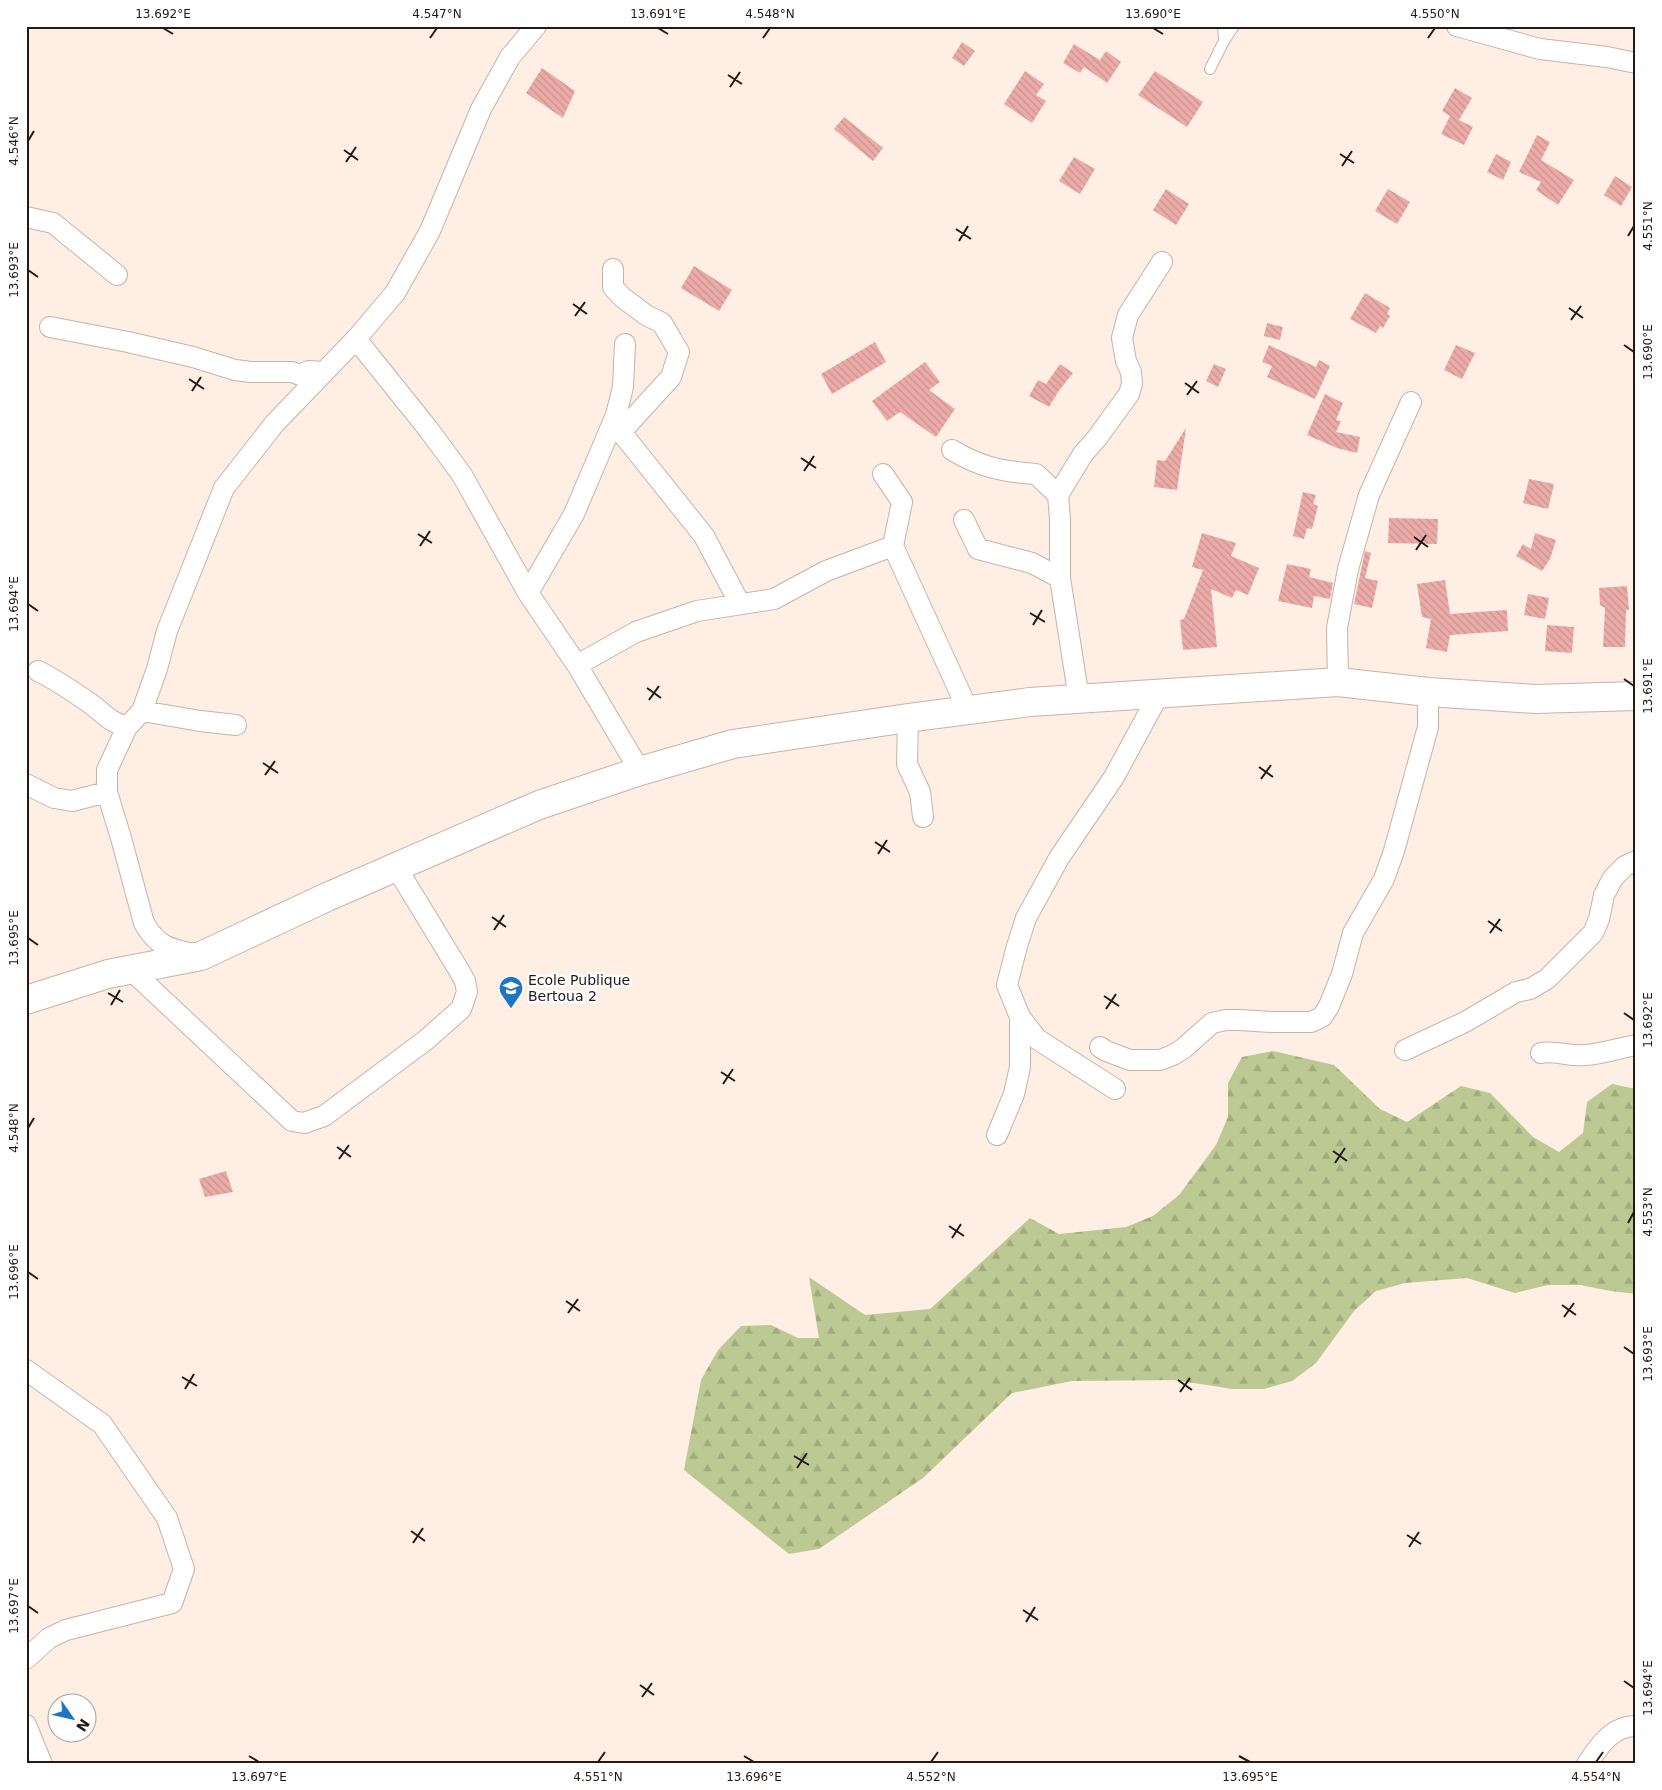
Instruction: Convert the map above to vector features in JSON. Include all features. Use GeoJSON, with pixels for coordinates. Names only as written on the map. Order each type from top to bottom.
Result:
{"type":"FeatureCollection","features":[{"type":"Feature","properties":{"kind":"street"},"geometry":{"type":"LineString","coordinates":[[201,956],[171,950],[161,944],[147,929],[107,792],[107,770],[126,727],[142,711],[157,669],[167,631],[224,488],[275,423],[356,339],[395,293],[430,232],[480,109],[510,57],[536,26]]}},
{"type":"Feature","properties":{"kind":"street"},"geometry":{"type":"LineString","coordinates":[[1457,26],[1540,49],[1607,57],[1636,63]]}},
{"type":"Feature","properties":{"kind":"street"},"geometry":{"type":"LineString","coordinates":[[26,217],[53,223],[117,275]]}},
{"type":"Feature","properties":{"kind":"street"},"geometry":{"type":"LineString","coordinates":[[1079,699],[1060,578],[1058,494],[1084,454],[1129,394],[1132,384],[1131,372],[1126,361],[1122,338],[1128,315],[1162,262]]}},
{"type":"Feature","properties":{"kind":"street"},"geometry":{"type":"LineString","coordinates":[[613,269],[613,287],[622,297],[646,315],[662,323],[679,352],[671,377],[621,432],[704,536],[740,604]]}},
{"type":"Feature","properties":{"kind":"street"},"geometry":{"type":"LineString","coordinates":[[50,327],[193,357],[235,370],[273,373],[292,372],[300,375],[309,371],[323,372]]}},
{"type":"Feature","properties":{"kind":"street"},"geometry":{"type":"LineString","coordinates":[[356,339],[429,430],[462,475],[528,593],[577,664],[640,771]]}},
{"type":"Feature","properties":{"kind":"street"},"geometry":{"type":"LineString","coordinates":[[528,593],[574,514],[616,415],[623,387],[624,344]]}},
{"type":"Feature","properties":{"kind":"street"},"geometry":{"type":"LineString","coordinates":[[1338,682],[1337,628],[1348,569],[1369,495],[1411,402]]}},
{"type":"Feature","properties":{"kind":"street"},"geometry":{"type":"LineString","coordinates":[[952,450],[971,462],[1011,472],[1036,474],[1058,494]]}},
{"type":"Feature","properties":{"kind":"street"},"geometry":{"type":"LineString","coordinates":[[883,474],[902,502],[893,546],[968,710]]}},
{"type":"Feature","properties":{"kind":"street"},"geometry":{"type":"LineString","coordinates":[[964,520],[978,549],[1032,563],[1060,578]]}},
{"type":"Feature","properties":{"kind":"street"},"geometry":{"type":"LineString","coordinates":[[577,664],[636,632],[697,611],[774,599],[826,571],[893,546]]}},
{"type":"Feature","properties":{"kind":"street"},"geometry":{"type":"LineString","coordinates":[[38,671],[54,679],[93,705],[113,723],[126,727]]}},
{"type":"Feature","properties":{"kind":"street"},"geometry":{"type":"LineString","coordinates":[[26,1000],[108,974],[201,956],[539,805],[640,771],[734,744],[1030,702],[1338,682],[1428,692],[1536,699],[1636,696]]}},
{"type":"Feature","properties":{"kind":"street"},"geometry":{"type":"LineString","coordinates":[[1100,1047],[1130,1060],[1160,1060],[1184,1048],[1212,1024],[1226,1020],[1311,1022],[1322,1017],[1329,1006],[1342,974],[1353,933],[1384,879],[1394,852],[1428,727],[1428,692]]}},
{"type":"Feature","properties":{"kind":"street"},"geometry":{"type":"LineString","coordinates":[[1115,1089],[1037,1039],[1020,1017],[1007,985],[1026,918],[1059,858],[1114,777],[1158,694]]}},
{"type":"Feature","properties":{"kind":"street"},"geometry":{"type":"LineString","coordinates":[[142,711],[200,721],[236,724]]}},
{"type":"Feature","properties":{"kind":"street"},"geometry":{"type":"LineString","coordinates":[[908,718],[907,764],[920,792],[923,817]]}},
{"type":"Feature","properties":{"kind":"street"},"geometry":{"type":"LineString","coordinates":[[26,784],[54,798],[72,801],[107,792]]}},
{"type":"Feature","properties":{"kind":"street"},"geometry":{"type":"LineString","coordinates":[[1405,1050],[1465,1022],[1516,992],[1530,989],[1547,979],[1593,932],[1599,919],[1604,895],[1613,878],[1625,866],[1636,862]]}},
{"type":"Feature","properties":{"kind":"street"},"geometry":{"type":"LineString","coordinates":[[131,970],[292,1121],[304,1123],[324,1116],[426,1040],[461,1009],[467,992],[457,967],[396,868]]}},
{"type":"Feature","properties":{"kind":"street"},"geometry":{"type":"LineString","coordinates":[[996,1135],[1014,1094],[1020,1067],[1020,1017]]}},
{"type":"Feature","properties":{"kind":"street"},"geometry":{"type":"LineString","coordinates":[[1541,1053],[1550,1051],[1571,1056],[1585,1055],[1636,1045]]}},
{"type":"Feature","properties":{"kind":"street"},"geometry":{"type":"LineString","coordinates":[[26,1370],[102,1424],[167,1518],[184,1568],[172,1603],[66,1630],[49,1638],[26,1659]]}},
{"type":"Feature","properties":{"kind":"street"},"geometry":{"type":"LineString","coordinates":[[26,1725],[42,1764]]}},
{"type":"Feature","properties":{"kind":"street"},"geometry":{"type":"LineString","coordinates":[[1587,1764],[1601,1743],[1615,1732],[1629,1726],[1636,1726]]}},
{"type":"Feature","properties":{"kind":"lane"},"geometry":{"type":"LineString","coordinates":[[1223,26],[1224,41]]}},
{"type":"Feature","properties":{"kind":"lane"},"geometry":{"type":"LineString","coordinates":[[1210,69],[1234,26]]}},
{"type":"Feature","properties":{"kind":"green space"},"geometry":{"type":"Polygon","coordinates":[[[1273,1051],[1334,1065],[1380,1109],[1407,1122],[1461,1086],[1490,1093],[1533,1137],[1559,1152],[1583,1133],[1587,1102],[1612,1084],[1636,1089],[1636,1294],[1580,1285],[1548,1285],[1515,1293],[1467,1278],[1405,1283],[1376,1291],[1354,1311],[1316,1363],[1292,1381],[1264,1389],[1233,1389],[1174,1380],[1072,1381],[1012,1393],[923,1478],[819,1549],[789,1554],[684,1470],[701,1380],[718,1350],[741,1326],[771,1325],[798,1338],[819,1338],[809,1277],[865,1315],[930,1309],[1030,1218],[1059,1234],[1126,1227],[1153,1216],[1179,1195],[1216,1145],[1228,1117],[1228,1083],[1242,1057],[1273,1051]]]}},
{"type":"Feature","properties":{"kind":"building"},"geometry":{"type":"Polygon","coordinates":[[[962,42],[975,51],[964,66],[952,58],[962,42]]]}},
{"type":"Feature","properties":{"kind":"building"},"geometry":{"type":"Polygon","coordinates":[[[1074,44],[1100,60],[1106,51],[1121,62],[1107,83],[1084,67],[1080,73],[1063,63],[1074,44]]]}},
{"type":"Feature","properties":{"kind":"building"},"geometry":{"type":"Polygon","coordinates":[[[542,68],[575,91],[563,118],[526,93],[542,68]]]}},
{"type":"Feature","properties":{"kind":"building"},"geometry":{"type":"Polygon","coordinates":[[[1025,71],[1044,84],[1036,95],[1046,101],[1032,123],[1004,104],[1025,71]]]}},
{"type":"Feature","properties":{"kind":"building"},"geometry":{"type":"Polygon","coordinates":[[[1155,71],[1203,102],[1187,127],[1138,95],[1155,71]]]}},
{"type":"Feature","properties":{"kind":"building"},"geometry":{"type":"Polygon","coordinates":[[[1455,88],[1472,98],[1459,120],[1473,127],[1464,145],[1441,134],[1450,116],[1442,111],[1455,88]]]}},
{"type":"Feature","properties":{"kind":"building"},"geometry":{"type":"Polygon","coordinates":[[[844,117],[883,148],[873,161],[834,129],[844,117]]]}},
{"type":"Feature","properties":{"kind":"building"},"geometry":{"type":"Polygon","coordinates":[[[1537,135],[1550,142],[1541,160],[1574,180],[1558,205],[1536,190],[1541,182],[1519,172],[1537,135]]]}},
{"type":"Feature","properties":{"kind":"building"},"geometry":{"type":"Polygon","coordinates":[[[1496,154],[1511,162],[1503,180],[1487,172],[1496,154]]]}},
{"type":"Feature","properties":{"kind":"building"},"geometry":{"type":"Polygon","coordinates":[[[1074,157],[1095,169],[1080,194],[1059,181],[1074,157]]]}},
{"type":"Feature","properties":{"kind":"building"},"geometry":{"type":"Polygon","coordinates":[[[1615,176],[1632,187],[1621,206],[1604,195],[1615,176]]]}},
{"type":"Feature","properties":{"kind":"building"},"geometry":{"type":"Polygon","coordinates":[[[1166,189],[1189,204],[1176,225],[1153,210],[1166,189]]]}},
{"type":"Feature","properties":{"kind":"building"},"geometry":{"type":"Polygon","coordinates":[[[1388,189],[1410,202],[1397,224],[1375,211],[1388,189]]]}},
{"type":"Feature","properties":{"kind":"building"},"geometry":{"type":"Polygon","coordinates":[[[694,266],[732,290],[719,311],[681,288],[694,266]]]}},
{"type":"Feature","properties":{"kind":"building"},"geometry":{"type":"Polygon","coordinates":[[[1365,293],[1390,308],[1387,314],[1390,316],[1383,328],[1380,326],[1376,333],[1350,319],[1365,293]]]}},
{"type":"Feature","properties":{"kind":"building"},"geometry":{"type":"Polygon","coordinates":[[[1267,323],[1283,327],[1280,340],[1264,336],[1267,323]]]}},
{"type":"Feature","properties":{"kind":"building"},"geometry":{"type":"Polygon","coordinates":[[[875,342],[886,362],[832,394],[821,374],[875,342]]]}},
{"type":"Feature","properties":{"kind":"building"},"geometry":{"type":"Polygon","coordinates":[[[1269,345],[1316,367],[1319,360],[1330,366],[1315,399],[1267,377],[1272,366],[1262,362],[1269,345]]]}},
{"type":"Feature","properties":{"kind":"building"},"geometry":{"type":"Polygon","coordinates":[[[1456,345],[1475,353],[1462,379],[1444,370],[1456,345]]]}},
{"type":"Feature","properties":{"kind":"building"},"geometry":{"type":"Polygon","coordinates":[[[925,362],[940,382],[929,390],[955,409],[936,437],[900,412],[887,421],[872,401],[925,362]]]}},
{"type":"Feature","properties":{"kind":"building"},"geometry":{"type":"Polygon","coordinates":[[[1060,364],[1073,373],[1049,407],[1029,396],[1038,380],[1046,384],[1060,364]]]}},
{"type":"Feature","properties":{"kind":"building"},"geometry":{"type":"Polygon","coordinates":[[[1214,364],[1226,369],[1218,387],[1206,381],[1214,364]]]}},
{"type":"Feature","properties":{"kind":"building"},"geometry":{"type":"Polygon","coordinates":[[[1325,394],[1343,403],[1336,420],[1341,421],[1336,432],[1360,437],[1357,453],[1337,448],[1307,435],[1325,394]]]}},
{"type":"Feature","properties":{"kind":"building"},"geometry":{"type":"Polygon","coordinates":[[[1186,428],[1177,490],[1154,487],[1157,460],[1165,461],[1186,428]]]}},
{"type":"Feature","properties":{"kind":"building"},"geometry":{"type":"Polygon","coordinates":[[[1529,479],[1554,484],[1548,509],[1523,503],[1529,479]]]}},
{"type":"Feature","properties":{"kind":"building"},"geometry":{"type":"Polygon","coordinates":[[[1303,492],[1316,495],[1313,504],[1318,506],[1312,529],[1307,528],[1304,539],[1293,536],[1303,492]]]}},
{"type":"Feature","properties":{"kind":"building"},"geometry":{"type":"Polygon","coordinates":[[[1389,518],[1438,519],[1437,544],[1388,543],[1389,518]]]}},
{"type":"Feature","properties":{"kind":"building"},"geometry":{"type":"Polygon","coordinates":[[[1202,533],[1236,543],[1231,556],[1259,568],[1248,595],[1236,590],[1232,598],[1211,589],[1217,647],[1183,650],[1180,620],[1184,619],[1203,570],[1192,567],[1202,533]]]}},
{"type":"Feature","properties":{"kind":"building"},"geometry":{"type":"Polygon","coordinates":[[[1535,533],[1556,540],[1550,559],[1542,571],[1516,556],[1523,544],[1531,549],[1535,533]]]}},
{"type":"Feature","properties":{"kind":"building"},"geometry":{"type":"Polygon","coordinates":[[[1365,551],[1371,553],[1365,578],[1378,581],[1372,608],[1354,604],[1365,551]]]}},
{"type":"Feature","properties":{"kind":"building"},"geometry":{"type":"Polygon","coordinates":[[[1287,564],[1311,569],[1309,577],[1333,583],[1330,599],[1314,596],[1312,608],[1278,601],[1287,564]]]}},
{"type":"Feature","properties":{"kind":"building"},"geometry":{"type":"Polygon","coordinates":[[[1445,580],[1450,614],[1507,610],[1508,631],[1450,635],[1447,652],[1426,648],[1431,619],[1422,617],[1417,584],[1445,580]]]}},
{"type":"Feature","properties":{"kind":"building"},"geometry":{"type":"Polygon","coordinates":[[[1627,586],[1629,610],[1626,610],[1625,647],[1603,647],[1605,608],[1600,605],[1599,588],[1627,586]]]}},
{"type":"Feature","properties":{"kind":"building"},"geometry":{"type":"Polygon","coordinates":[[[1528,594],[1549,598],[1545,619],[1524,615],[1528,594]]]}},
{"type":"Feature","properties":{"kind":"building"},"geometry":{"type":"Polygon","coordinates":[[[1547,625],[1574,627],[1572,653],[1545,651],[1547,625]]]}},
{"type":"Feature","properties":{"kind":"building"},"geometry":{"type":"Polygon","coordinates":[[[226,1171],[233,1192],[205,1197],[199,1179],[226,1171]]]}},
{"type":"Feature","properties":{"kind":"place","name":"Ecole Publique Bertoua 2"},"geometry":{"type":"Point","coordinates":[511,1009]}}]}
